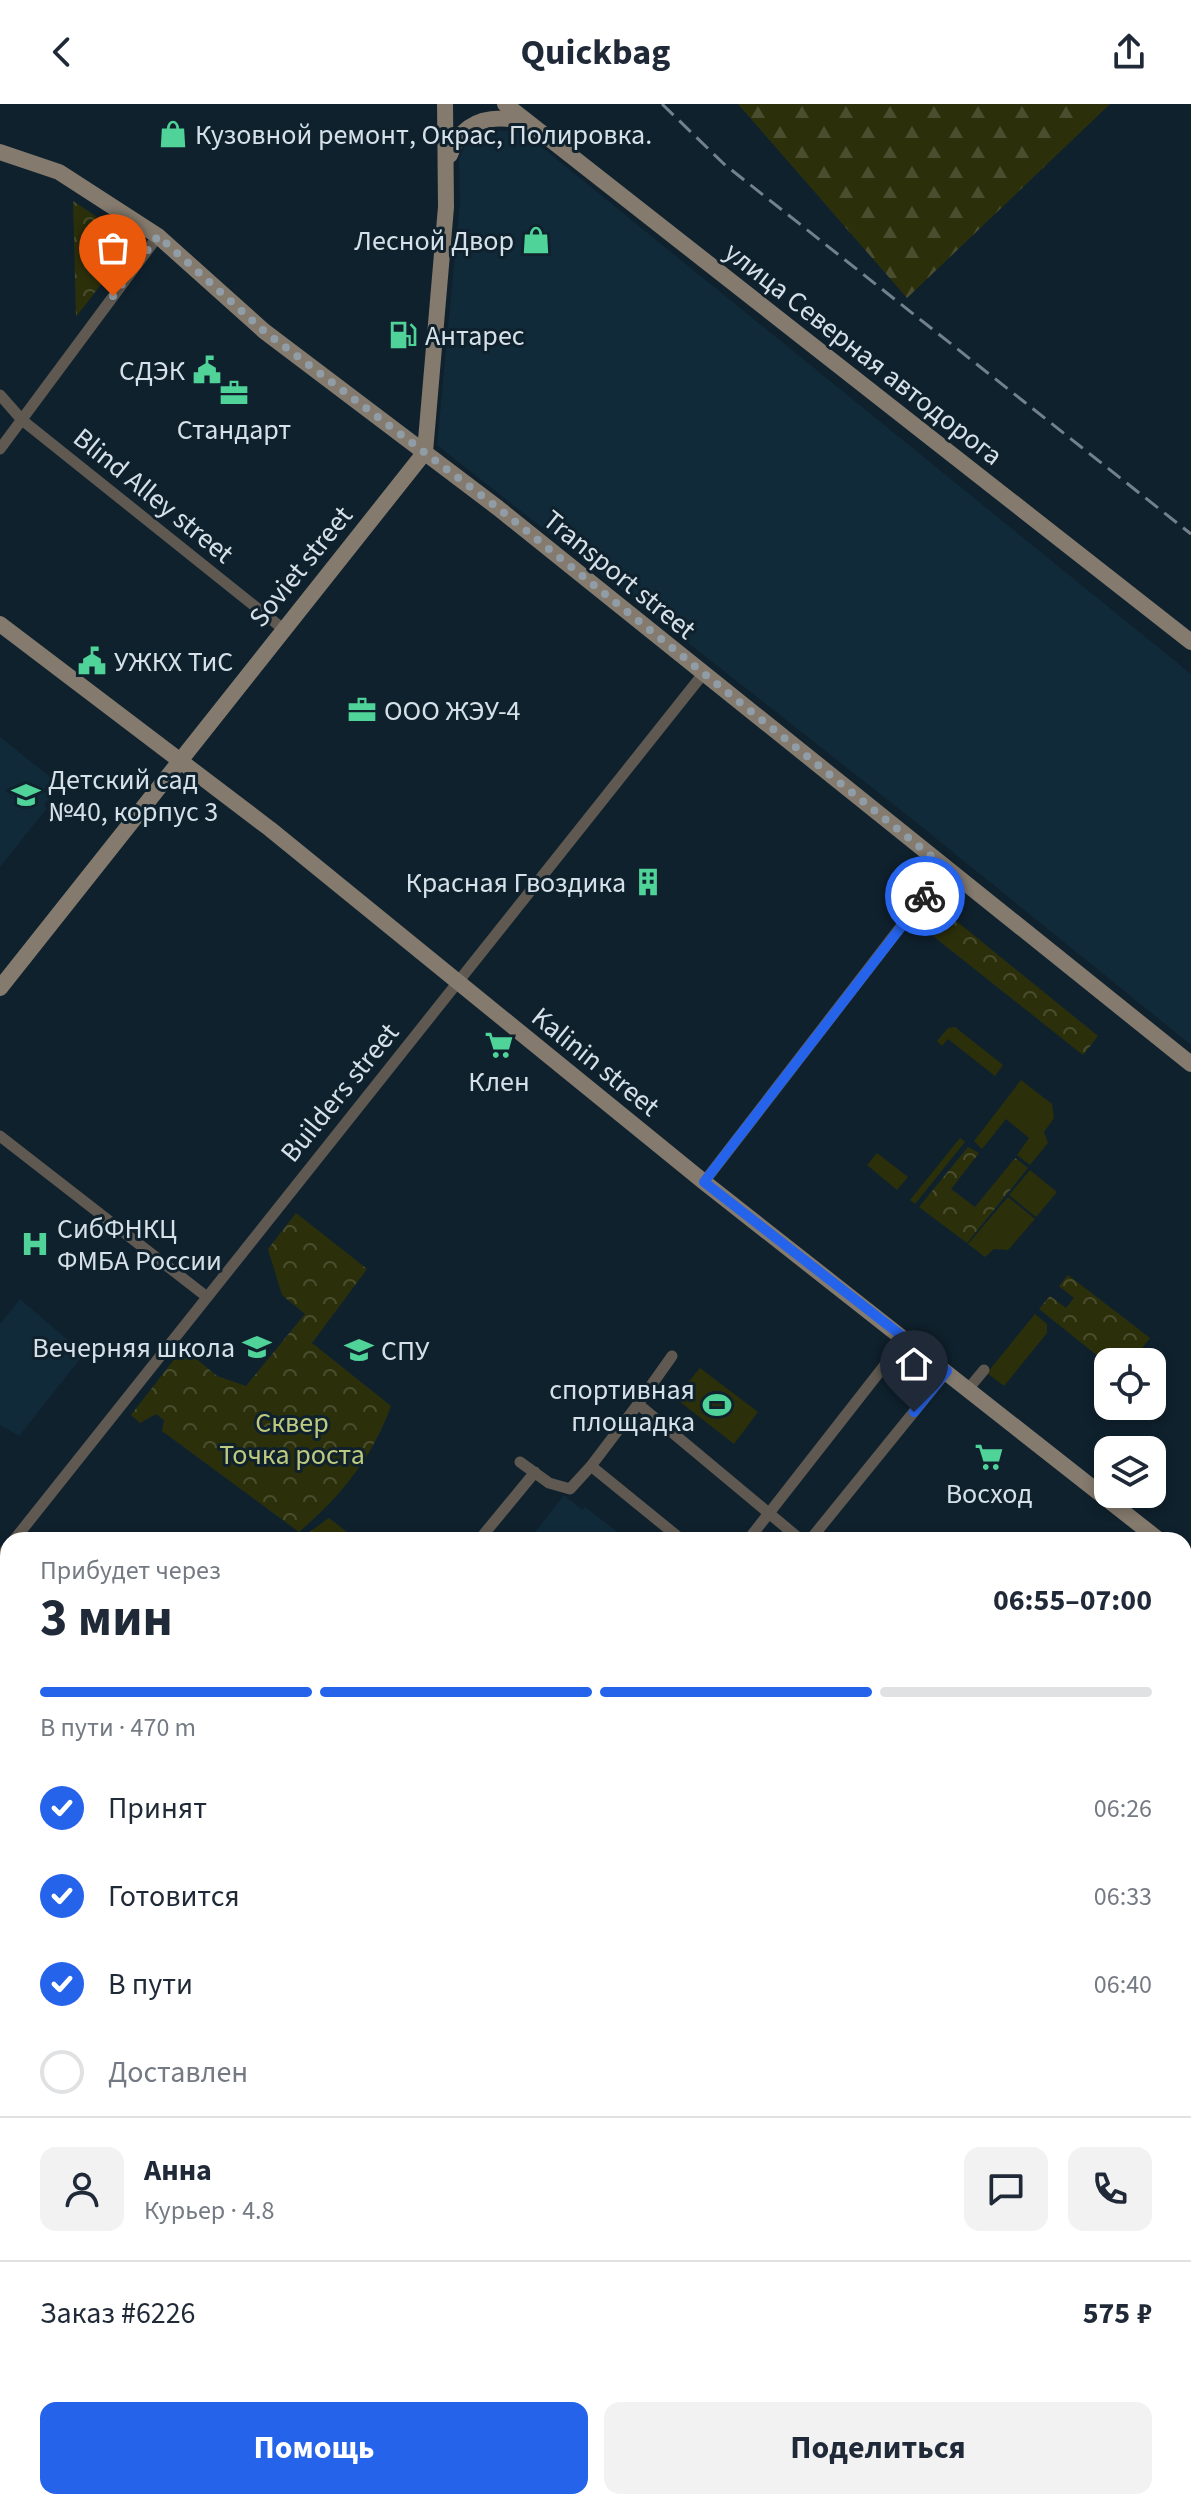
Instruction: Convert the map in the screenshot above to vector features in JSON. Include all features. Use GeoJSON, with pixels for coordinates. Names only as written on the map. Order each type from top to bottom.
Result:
{"type":"FeatureCollection","features":[{"type":"Feature","properties":{"kind":"street"},"geometry":{"type":"LineString","coordinates":[[425,452],[448,160],[445,104]]}},
{"type":"Feature","properties":{"kind":"street","name":"улица Северная автодорога"},"geometry":{"type":"LineString","coordinates":[[505,104],[1191,642]]}},
{"type":"Feature","properties":{"kind":"street"},"geometry":{"type":"LineString","coordinates":[[448,160],[456,138],[468,126],[497,118],[529,122]]}},
{"type":"Feature","properties":{"kind":"street","name":"Transport street"},"geometry":{"type":"LineString","coordinates":[[0,152],[59,172],[158,236],[264,331],[425,452],[1191,1064]]}},
{"type":"Feature","properties":{"kind":"street"},"geometry":{"type":"LineString","coordinates":[[0,449],[158,236]]}},
{"type":"Feature","properties":{"kind":"street","name":"Blind Alley street"},"geometry":{"type":"LineString","coordinates":[[0,395],[22,420],[282,628]]}},
{"type":"Feature","properties":{"kind":"street","name":"Soviet street"},"geometry":{"type":"LineString","coordinates":[[0,988],[183,761],[282,628],[425,452]]}},
{"type":"Feature","properties":{"kind":"street","name":"Kalinin street"},"geometry":{"type":"LineString","coordinates":[[0,624],[183,761],[704,1182],[1149,1532]]}},
{"type":"Feature","properties":{"kind":"street","name":"Builders street"},"geometry":{"type":"LineString","coordinates":[[20,1532],[703,674]]}},
{"type":"Feature","properties":{"kind":"street"},"geometry":{"type":"LineString","coordinates":[[704,1182],[946,868]]}},
{"type":"Feature","properties":{"kind":"street"},"geometry":{"type":"LineString","coordinates":[[915,909],[936,924]]}},
{"type":"Feature","properties":{"kind":"street"},"geometry":{"type":"LineString","coordinates":[[0,1136],[207,1297]]}},
{"type":"Feature","properties":{"kind":"street"},"geometry":{"type":"LineString","coordinates":[[520,1462],[558,1487],[570,1489],[591,1466],[672,1356]]}},
{"type":"Feature","properties":{"kind":"street"},"geometry":{"type":"LineString","coordinates":[[755,1532],[888,1361]]}},
{"type":"Feature","properties":{"kind":"street"},"geometry":{"type":"LineString","coordinates":[[969,1388],[984,1370]]}},
{"type":"Feature","properties":{"kind":"street"},"geometry":{"type":"LineString","coordinates":[[816,1532],[947,1371]]}},
{"type":"Feature","properties":{"kind":"street"},"geometry":{"type":"LineString","coordinates":[[638,1404],[759,1502],[769,1515],[791,1532]]}},
{"type":"Feature","properties":{"kind":"street"},"geometry":{"type":"LineString","coordinates":[[591,1466],[672,1532]]}},
{"type":"Feature","properties":{"kind":"street"},"geometry":{"type":"LineString","coordinates":[[486,1532],[535,1472]]}},
{"type":"Feature","properties":{"kind":"shaded area"},"geometry":{"type":"Polygon","coordinates":[[[493,130],[517,132],[533,140],[1191,674],[1191,1045],[912,819],[437,445],[460,202],[459,158],[469,138],[493,130]]]}},
{"type":"Feature","properties":{"kind":"shaded area","name":"Детский сад №40, корпус 3"},"geometry":{"type":"Polygon","coordinates":[[[0,737],[60,785],[44,805],[47,808],[0,867],[0,737]]]}},
{"type":"Feature","properties":{"kind":"shaded area"},"geometry":{"type":"Polygon","coordinates":[[[20,1299],[84,1354],[19,1436],[0,1425],[0,1324],[20,1299]]]}},
{"type":"Feature","properties":{"kind":"shaded area"},"geometry":{"type":"Polygon","coordinates":[[[564,1495],[618,1532],[535,1532],[564,1495]]]}},
{"type":"Feature","properties":{"kind":"green space"},"geometry":{"type":"Polygon","coordinates":[[[738,104],[1110,104],[907,298],[738,104]]]}},
{"type":"Feature","properties":{"kind":"green space"},"geometry":{"type":"Polygon","coordinates":[[[73,201],[130,239],[129,248],[76,317],[73,201]]]}},
{"type":"Feature","properties":{"kind":"green space"},"geometry":{"type":"Polygon","coordinates":[[[950,916],[1098,1036],[1083,1055],[933,936],[950,916]]]}},
{"type":"Feature","properties":{"kind":"green space"},"geometry":{"type":"Polygon","coordinates":[[[955,1027],[1003,1065],[995,1076],[948,1039],[942,1046],[937,1041],[948,1028],[955,1027]]]}},
{"type":"Feature","properties":{"kind":"green space"},"geometry":{"type":"Polygon","coordinates":[[[1021,1080],[1052,1104],[1054,1118],[1044,1132],[1048,1143],[1030,1165],[1017,1155],[1029,1138],[1006,1119],[982,1149],[974,1141],[1021,1080]]]}},
{"type":"Feature","properties":{"kind":"green space"},"geometry":{"type":"Polygon","coordinates":[[[960,1138],[965,1142],[915,1204],[910,1200],[960,1138]]]}},
{"type":"Feature","properties":{"kind":"green space"},"geometry":{"type":"Polygon","coordinates":[[[968,1147],[979,1153],[951,1189],[975,1207],[1015,1158],[1028,1168],[967,1243],[919,1207],[968,1147]]]}},
{"type":"Feature","properties":{"kind":"green space"},"geometry":{"type":"Polygon","coordinates":[[[877,1153],[908,1177],[897,1190],[867,1165],[877,1153]]]}},
{"type":"Feature","properties":{"kind":"green space"},"geometry":{"type":"Polygon","coordinates":[[[1030,1170],[1057,1192],[1036,1217],[1009,1195],[1030,1170]]]}},
{"type":"Feature","properties":{"kind":"green space"},"geometry":{"type":"Polygon","coordinates":[[[1008,1197],[1035,1219],[1008,1250],[994,1249],[985,1257],[968,1244],[1008,1197]]]}},
{"type":"Feature","properties":{"kind":"green space","name":"Сквер Точка роста"},"geometry":{"type":"Polygon","coordinates":[[[296,1213],[367,1269],[312,1343],[391,1406],[375,1443],[354,1475],[299,1532],[162,1431],[164,1420],[156,1414],[140,1423],[131,1415],[183,1348],[217,1376],[246,1386],[305,1314],[282,1295],[268,1249],[296,1213]]]}},
{"type":"Feature","properties":{"kind":"green space"},"geometry":{"type":"Polygon","coordinates":[[[1068,1275],[1150,1338],[1142,1348],[1094,1348],[1094,1353],[1039,1309],[1050,1296],[1066,1308],[1074,1298],[1059,1286],[1068,1275]]]}},
{"type":"Feature","properties":{"kind":"green space"},"geometry":{"type":"Polygon","coordinates":[[[1035,1314],[1047,1324],[1047,1333],[1004,1386],[987,1373],[1035,1314]]]}},
{"type":"Feature","properties":{"kind":"green space","name":"спортивная площадка"},"geometry":{"type":"Polygon","coordinates":[[[700,1368],[758,1412],[734,1444],[675,1398],[700,1368]]]}},
{"type":"Feature","properties":{"kind":"green space"},"geometry":{"type":"Polygon","coordinates":[[[329,1518],[347,1532],[310,1532],[329,1518]]]}},
{"type":"Feature","properties":{"kind":"railway"},"geometry":{"type":"LineString","coordinates":[[662,104],[724,164],[1191,534]]}},
{"type":"Feature","properties":{"kind":"way so far"},"geometry":{"type":"LineString","coordinates":[[113,296],[158,236],[264,331],[498,508],[946,868],[925,896]]}},
{"type":"Feature","properties":{"kind":"place","name":"Кузовной ремонт, Окрас, Полировка."},"geometry":{"type":"Point","coordinates":[173,134]}},
{"type":"Feature","properties":{"kind":"place","name":"Лесной Двор"},"geometry":{"type":"Point","coordinates":[536,240]}},
{"type":"Feature","properties":{"kind":"place","name":"Антарес"},"geometry":{"type":"Point","coordinates":[403,335]}},
{"type":"Feature","properties":{"kind":"place","name":"СДЭК"},"geometry":{"type":"Point","coordinates":[207,370]}},
{"type":"Feature","properties":{"kind":"place","name":"Стандарт"},"geometry":{"type":"Point","coordinates":[234,393]}},
{"type":"Feature","properties":{"kind":"place","name":"УЖКХ ТиС"},"geometry":{"type":"Point","coordinates":[92,661]}},
{"type":"Feature","properties":{"kind":"place","name":"ООО ЖЭУ-4"},"geometry":{"type":"Point","coordinates":[362,710]}},
{"type":"Feature","properties":{"kind":"place","name":"Детский сад №40, корпус 3"},"geometry":{"type":"Point","coordinates":[26,795]}},
{"type":"Feature","properties":{"kind":"place","name":"Красная Гвоздика"},"geometry":{"type":"Point","coordinates":[648,882]}},
{"type":"Feature","properties":{"kind":"place","name":"Клен"},"geometry":{"type":"Point","coordinates":[499,1045]}},
{"type":"Feature","properties":{"kind":"place","name":"СибФНКЦ ФМБА России"},"geometry":{"type":"Point","coordinates":[35,1244]}},
{"type":"Feature","properties":{"kind":"place","name":"Вечерняя школа"},"geometry":{"type":"Point","coordinates":[257,1347]}},
{"type":"Feature","properties":{"kind":"place","name":"СПУ"},"geometry":{"type":"Point","coordinates":[359,1350]}},
{"type":"Feature","properties":{"kind":"place","name":"спортивная площадка"},"geometry":{"type":"Point","coordinates":[717,1405]}},
{"type":"Feature","properties":{"kind":"place","name":"Восход"},"geometry":{"type":"Point","coordinates":[989,1457]}},
{"type":"Feature","properties":{"kind":"route"},"geometry":{"type":"LineString","coordinates":[[914,1412],[947,1371],[704,1182],[925,896]]}}]}
